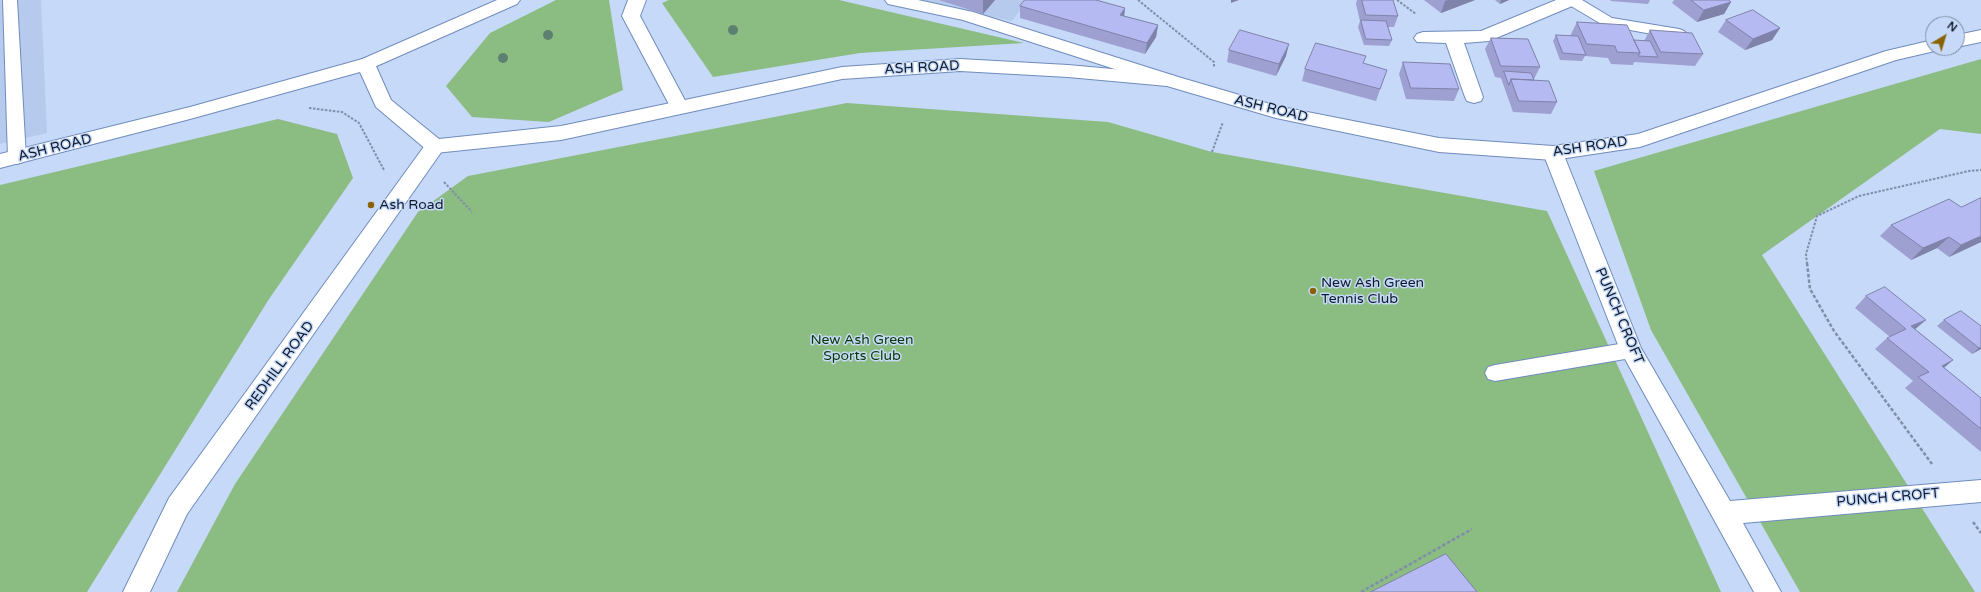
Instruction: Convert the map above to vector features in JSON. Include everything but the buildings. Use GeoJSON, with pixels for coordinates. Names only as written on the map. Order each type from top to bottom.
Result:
{"type":"FeatureCollection","features":[{"type":"Feature","properties":{"kind":"street","name":"ASH ROAD"},"geometry":{"type":"LineString","coordinates":[[8,160],[190,113],[366,64],[511,0]]}},
{"type":"Feature","properties":{"kind":"street"},"geometry":{"type":"LineString","coordinates":[[637,0],[631,16],[679,106]]}},
{"type":"Feature","properties":{"kind":"street","name":"ASH ROAD"},"geometry":{"type":"LineString","coordinates":[[894,0],[966,16],[1168,80],[1276,112],[1439,145],[1553,153],[1640,140],[1892,55],[1925,48]]}},
{"type":"Feature","properties":{"kind":"street"},"geometry":{"type":"LineString","coordinates":[[1423,38],[1483,37],[1571,0]]}},
{"type":"Feature","properties":{"kind":"street"},"geometry":{"type":"LineString","coordinates":[[1965,39],[1981,36]]}},
{"type":"Feature","properties":{"kind":"street"},"geometry":{"type":"LineString","coordinates":[[1452,37],[1461,57],[1474,97]]}},
{"type":"Feature","properties":{"kind":"street"},"geometry":{"type":"LineString","coordinates":[[366,64],[383,102],[430,154]]}},
{"type":"Feature","properties":{"kind":"street","name":"ASH ROAD"},"geometry":{"type":"LineString","coordinates":[[430,154],[561,133],[679,106],[842,73],[960,65],[1068,71],[1168,80]]}},
{"type":"Feature","properties":{"kind":"street","name":"PUNCH CROFT"},"geometry":{"type":"LineString","coordinates":[[1553,153],[1631,350],[1768,592]]}},
{"type":"Feature","properties":{"kind":"street","name":"REDHILL ROAD"},"geometry":{"type":"LineString","coordinates":[[136,592],[178,506],[430,154]]}},
{"type":"Feature","properties":{"kind":"street","name":"PUNCH CROFT"},"geometry":{"type":"LineString","coordinates":[[1724,513],[1953,492],[1981,491]]}},
{"type":"Feature","properties":{"kind":"lane"},"geometry":{"type":"LineString","coordinates":[[8,160],[7,109],[10,0]]}},
{"type":"Feature","properties":{"kind":"lane"},"geometry":{"type":"LineString","coordinates":[[1571,0],[1608,22],[1679,34]]}},
{"type":"Feature","properties":{"kind":"lane"},"geometry":{"type":"LineString","coordinates":[[1494,373],[1631,350]]}},
{"type":"Feature","properties":{"kind":"path"},"geometry":{"type":"LineString","coordinates":[[1138,0],[1214,62],[1224,97],[1212,152]]}},
{"type":"Feature","properties":{"kind":"path"},"geometry":{"type":"LineString","coordinates":[[303,107],[342,112],[359,123],[385,171]]}},
{"type":"Feature","properties":{"kind":"path"},"geometry":{"type":"LineString","coordinates":[[430,154],[472,212]]}},
{"type":"Feature","properties":{"kind":"path"},"geometry":{"type":"LineString","coordinates":[[1953,492],[1834,331],[1810,289],[1806,254],[1817,216],[1859,196],[1969,171],[1981,170]]}},
{"type":"Feature","properties":{"kind":"path"},"geometry":{"type":"LineString","coordinates":[[1361,592],[1472,529]]}},
{"type":"Feature","properties":{"kind":"shaded area"},"geometry":{"type":"Polygon","coordinates":[[[0,0],[41,0],[47,133],[0,144],[0,0]]]}},
{"type":"Feature","properties":{"kind":"shaded area"},"geometry":{"type":"Polygon","coordinates":[[[913,0],[1028,0],[1012,21],[913,0]]]}},
{"type":"Feature","properties":{"kind":"green space"},"geometry":{"type":"Polygon","coordinates":[[[556,0],[609,0],[623,90],[549,122],[472,117],[446,86],[490,33],[556,0]]]}},
{"type":"Feature","properties":{"kind":"green space"},"geometry":{"type":"Polygon","coordinates":[[[669,0],[839,0],[1024,43],[860,53],[713,77],[662,3],[669,0]]]}},
{"type":"Feature","properties":{"kind":"green space"},"geometry":{"type":"Polygon","coordinates":[[[1981,59],[1981,134],[1940,129],[1762,255],[1975,592],[1800,592],[1651,330],[1594,171],[1981,59]]]}},
{"type":"Feature","properties":{"kind":"green space","name":"New Ash Green Sports Club"},"geometry":{"type":"Polygon","coordinates":[[[847,103],[1108,122],[1212,152],[1547,211],[1721,592],[177,592],[235,484],[418,212],[468,176],[847,103]]]}},
{"type":"Feature","properties":{"kind":"green space"},"geometry":{"type":"Polygon","coordinates":[[[278,119],[337,134],[353,178],[269,299],[87,592],[0,592],[0,185],[278,119]]]}},
{"type":"Feature","properties":{"kind":"place","name":"Ash Road"},"geometry":{"type":"Point","coordinates":[371,205]}},
{"type":"Feature","properties":{"kind":"place","name":"New Ash Green Tennis Club"},"geometry":{"type":"Point","coordinates":[1313,291]}}]}
